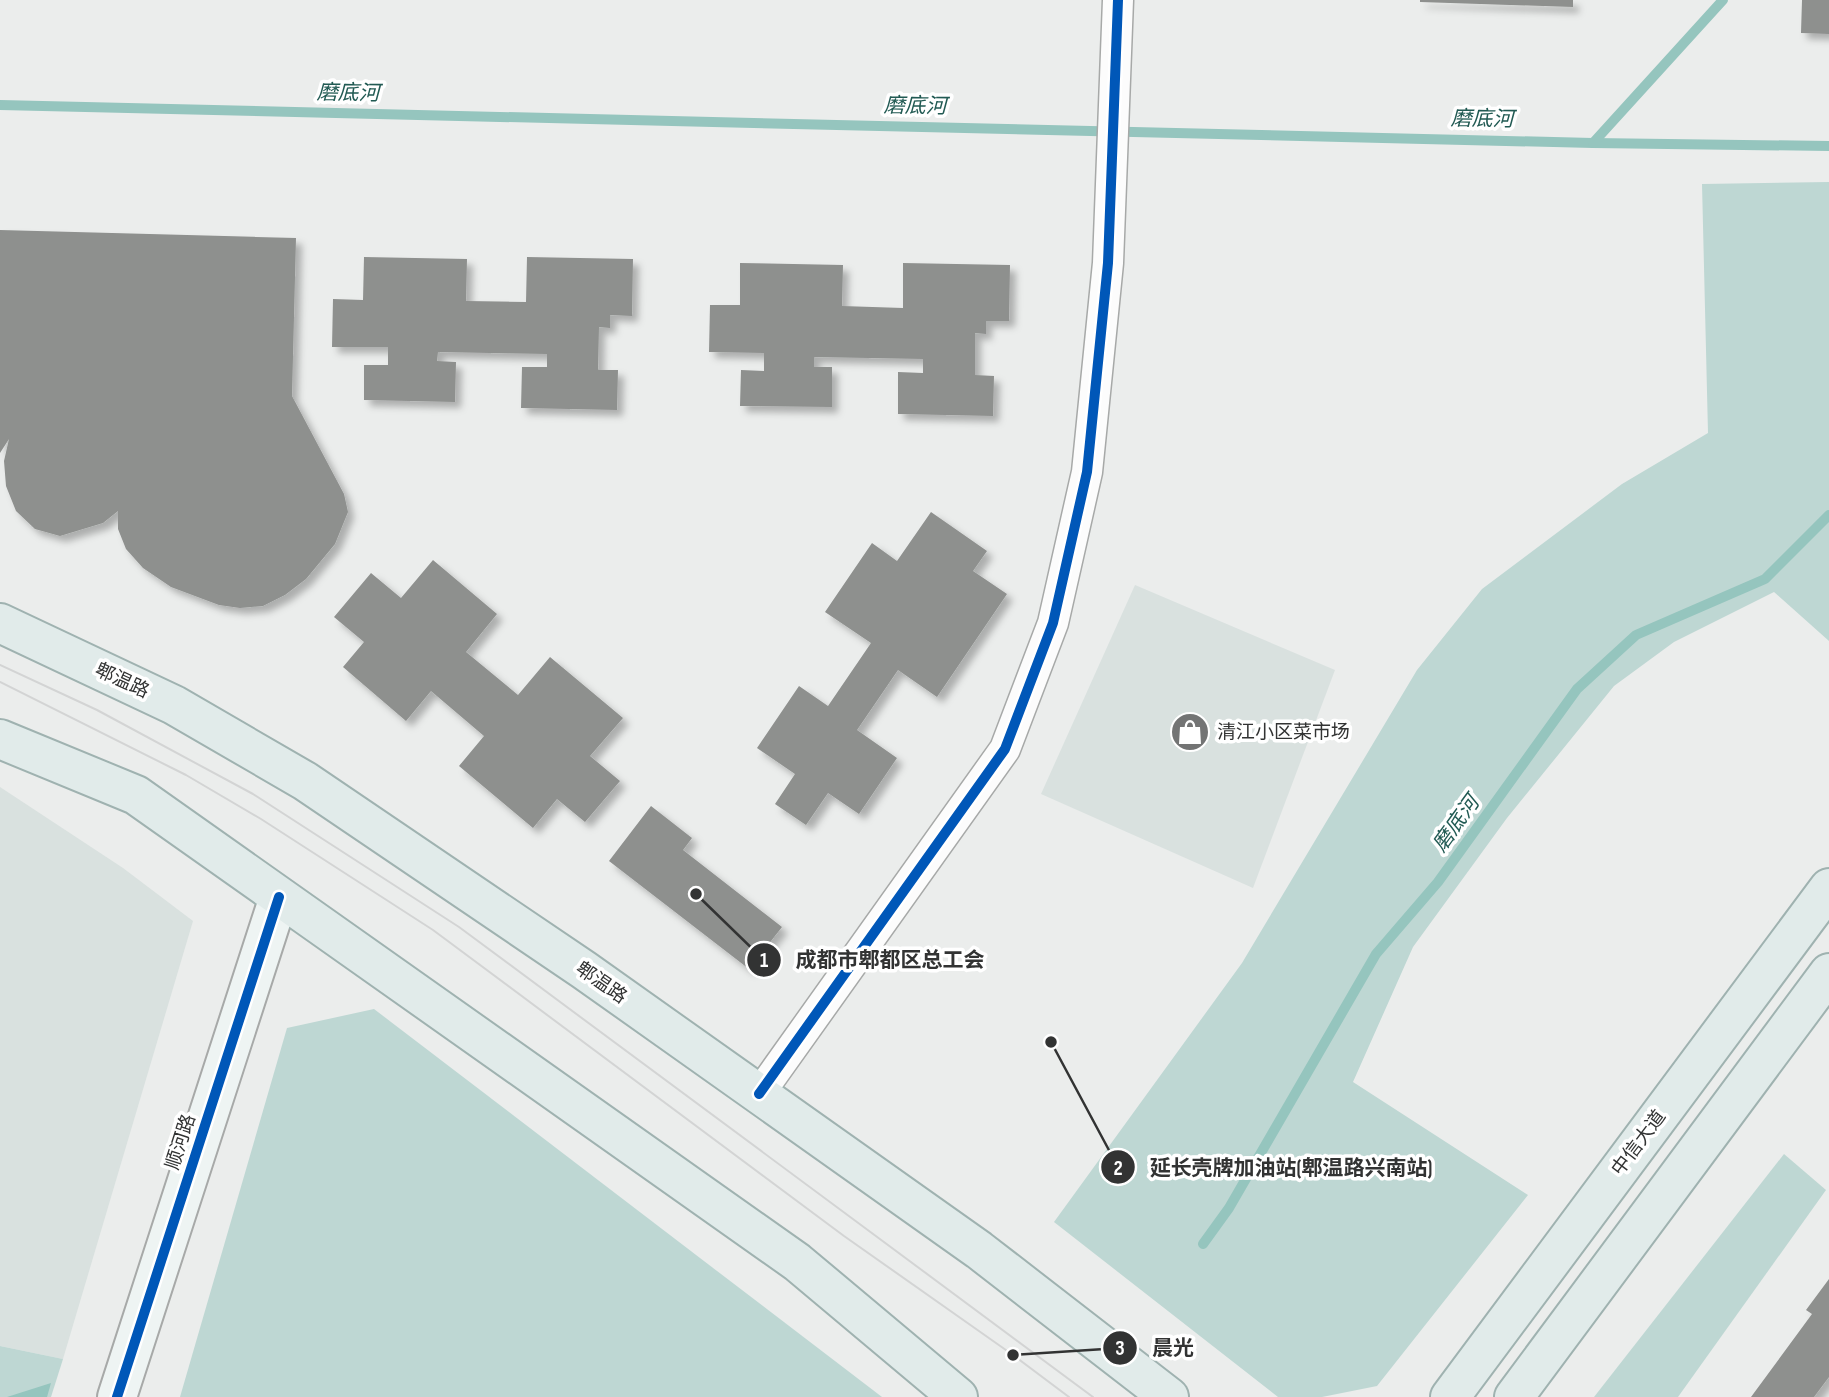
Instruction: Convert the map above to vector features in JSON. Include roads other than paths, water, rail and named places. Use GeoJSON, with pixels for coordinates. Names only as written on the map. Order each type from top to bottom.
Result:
{"type":"FeatureCollection","features":[{"type":"Feature","properties":{"kind":"main road","name":"郫温路"},"geometry":{"type":"LineString","coordinates":[[0,623],[174,705],[305,781],[584,970],[979,1250],[1168,1397]]}},
{"type":"Feature","properties":{"kind":"main road"},"geometry":{"type":"LineString","coordinates":[[0,739],[136,795],[797,1262],[958,1397]]}},
{"type":"Feature","properties":{"kind":"main road","name":"中信大道"},"geometry":{"type":"LineString","coordinates":[[1450,1397],[1829,888]]}},
{"type":"Feature","properties":{"kind":"main road"},"geometry":{"type":"LineString","coordinates":[[1514,1397],[1829,973]]}},
{"type":"Feature","properties":{"kind":"street"},"geometry":{"type":"LineString","coordinates":[[759,1094],[1005,749],[1053,623],[1087,472],[1108,263],[1118,0]]}},
{"type":"Feature","properties":{"kind":"street","name":"顺河路"},"geometry":{"type":"LineString","coordinates":[[117,1397],[279,897]]}},
{"type":"Feature","properties":{"kind":"water"},"geometry":{"type":"Polygon","coordinates":[[[51,1383],[47,1397],[7,1397],[51,1383]]]}},
{"type":"Feature","properties":{"kind":"waterway"},"geometry":{"type":"LineString","coordinates":[[1593,143],[1723,0]]}},
{"type":"Feature","properties":{"kind":"waterway","name":"磨底河"},"geometry":{"type":"LineString","coordinates":[[0,105],[1593,143],[1829,146]]}},
{"type":"Feature","properties":{"kind":"waterway","name":"磨底河"},"geometry":{"type":"LineString","coordinates":[[1203,1244],[1229,1208],[1376,954],[1438,882],[1577,689],[1636,635],[1765,579],[1829,515]]}},
{"type":"Feature","properties":{"kind":"tram line"},"geometry":{"type":"LineString","coordinates":[[0,665],[97,710],[253,794],[459,927],[1093,1397]]}},
{"type":"Feature","properties":{"kind":"tram line"},"geometry":{"type":"LineString","coordinates":[[0,682],[186,775],[261,819],[433,930],[844,1236],[1069,1397]]}},
{"type":"Feature","properties":{"kind":"place","name":"清江小区菜市场"},"geometry":{"type":"Point","coordinates":[1190,732]}},
{"type":"Feature","properties":{"kind":"place","name":"成都市郫都区总工会"},"geometry":{"type":"Point","coordinates":[696,894]}},
{"type":"Feature","properties":{"kind":"place","name":"延长壳牌加油站(郫温路兴南站)"},"geometry":{"type":"Point","coordinates":[1051,1042]}},
{"type":"Feature","properties":{"kind":"place","name":"晨光"},"geometry":{"type":"Point","coordinates":[1013,1355]}}]}
